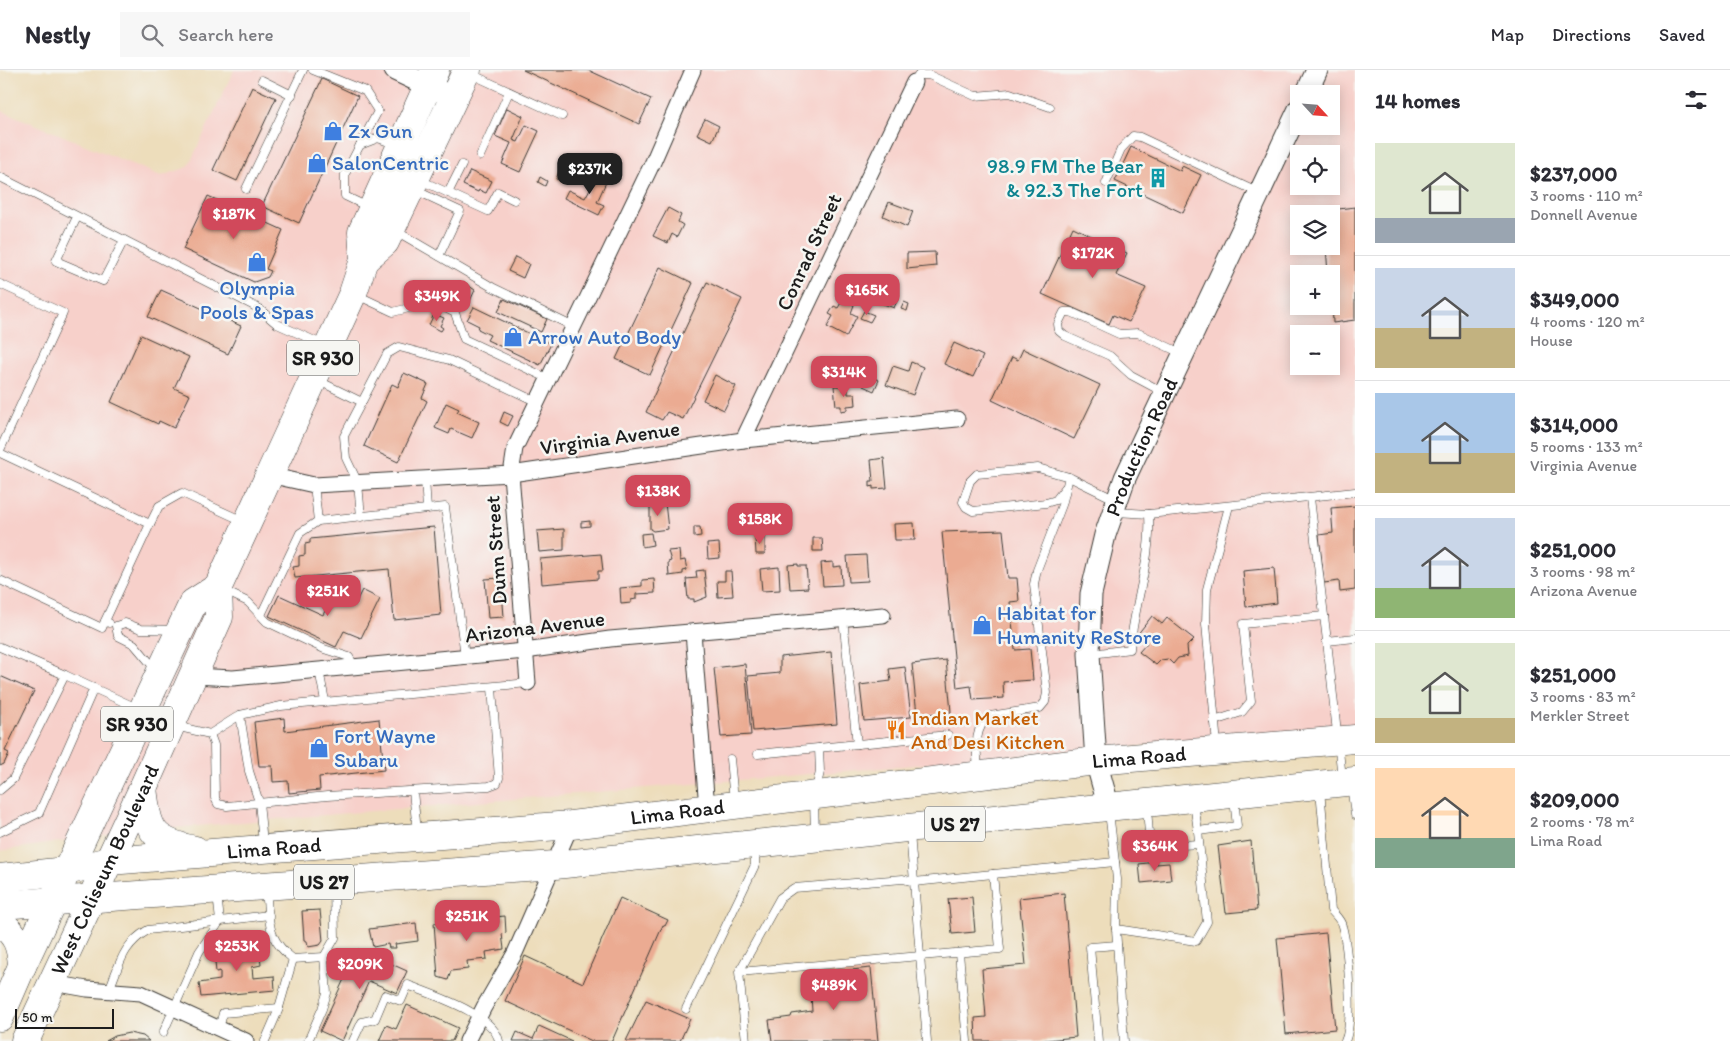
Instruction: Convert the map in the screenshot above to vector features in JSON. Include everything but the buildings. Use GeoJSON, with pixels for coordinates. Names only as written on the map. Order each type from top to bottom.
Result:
{"type":"FeatureCollection","features":[{"type":"Feature","properties":{"kind":"highway"},"geometry":{"type":"LineString","coordinates":[[364,260],[385,242],[467,71]]}},
{"type":"Feature","properties":{"kind":"highway","name":"West Coliseum Boulevard"},"geometry":{"type":"LineString","coordinates":[[25,1041],[92,899],[220,617],[218,587],[353,293],[364,260],[362,232],[431,77]]}},
{"type":"Feature","properties":{"kind":"highway","name":"West Coliseum Boulevard"},"geometry":{"type":"LineString","coordinates":[[0,1018],[14,979],[193,604],[218,587]]}},
{"type":"Feature","properties":{"kind":"highway","name":"Lima Road"},"geometry":{"type":"LineString","coordinates":[[0,878],[66,871],[109,861],[571,825],[1096,761],[1346,740]]}},
{"type":"Feature","properties":{"kind":"highway","name":"Lima Road"},"geometry":{"type":"LineString","coordinates":[[0,905],[555,865],[1342,783]]}},
{"type":"Feature","properties":{"kind":"highway"},"geometry":{"type":"LineString","coordinates":[[143,788],[146,818],[150,828],[157,835],[180,847],[211,854]]}},
{"type":"Feature","properties":{"kind":"highway"},"geometry":{"type":"LineString","coordinates":[[0,923],[16,939],[21,948],[14,979]]}},
{"type":"Feature","properties":{"kind":"street"},"geometry":{"type":"LineString","coordinates":[[396,70],[431,77],[454,98]]}},
{"type":"Feature","properties":{"kind":"street","name":"Dunn Street"},"geometry":{"type":"LineString","coordinates":[[528,683],[511,474],[515,448],[653,162],[693,70]]}},
{"type":"Feature","properties":{"kind":"street"},"geometry":{"type":"LineString","coordinates":[[1310,85],[1317,70]]}},
{"type":"Feature","properties":{"kind":"street","name":"Conrad Street"},"geometry":{"type":"LineString","coordinates":[[743,440],[914,82]]}},
{"type":"Feature","properties":{"kind":"street","name":"Production Road"},"geometry":{"type":"LineString","coordinates":[[1109,808],[1096,761],[1089,654],[1091,594],[1114,506],[1290,128]]}},
{"type":"Feature","properties":{"kind":"street","name":"Virginia Avenue"},"geometry":{"type":"LineString","coordinates":[[269,475],[314,486],[511,474],[743,440],[957,419]]}},
{"type":"Feature","properties":{"kind":"street","name":"Arizona Avenue"},"geometry":{"type":"LineString","coordinates":[[193,676],[233,678],[525,651],[610,639],[883,616]]}},
{"type":"Feature","properties":{"kind":"street"},"geometry":{"type":"LineString","coordinates":[[694,632],[707,808]]}},
{"type":"Feature","properties":{"kind":"street"},"geometry":{"type":"LineString","coordinates":[[467,1041],[515,953],[571,825]]}},
{"type":"Feature","properties":{"kind":"street"},"geometry":{"type":"LineString","coordinates":[[53,983],[87,989],[141,993],[246,1041]]}},
{"type":"Feature","properties":{"kind":"lane"},"geometry":{"type":"LineString","coordinates":[[246,189],[303,70]]}},
{"type":"Feature","properties":{"kind":"lane"},"geometry":{"type":"LineString","coordinates":[[313,70],[365,91],[378,111],[346,174],[345,196],[372,209]]}},
{"type":"Feature","properties":{"kind":"lane"},"geometry":{"type":"LineString","coordinates":[[467,71],[562,116]]}},
{"type":"Feature","properties":{"kind":"lane"},"geometry":{"type":"LineString","coordinates":[[914,82],[918,75],[929,75],[975,96],[1010,93],[1050,107]]}},
{"type":"Feature","properties":{"kind":"lane"},"geometry":{"type":"LineString","coordinates":[[262,80],[292,95]]}},
{"type":"Feature","properties":{"kind":"lane"},"geometry":{"type":"LineString","coordinates":[[480,156],[509,92]]}},
{"type":"Feature","properties":{"kind":"lane"},"geometry":{"type":"LineString","coordinates":[[1106,183],[1121,148],[1133,136],[1140,137],[1259,193]]}},
{"type":"Feature","properties":{"kind":"lane"},"geometry":{"type":"LineString","coordinates":[[360,145],[378,138],[401,146]]}},
{"type":"Feature","properties":{"kind":"lane"},"geometry":{"type":"LineString","coordinates":[[448,193],[462,165]]}},
{"type":"Feature","properties":{"kind":"lane"},"geometry":{"type":"LineString","coordinates":[[0,177],[258,308],[277,324],[328,347]]}},
{"type":"Feature","properties":{"kind":"lane"},"geometry":{"type":"LineString","coordinates":[[414,183],[460,211],[439,256]]}},
{"type":"Feature","properties":{"kind":"lane"},"geometry":{"type":"LineString","coordinates":[[414,183],[448,193],[488,211],[498,192],[514,200]]}},
{"type":"Feature","properties":{"kind":"lane"},"geometry":{"type":"LineString","coordinates":[[78,216],[56,261],[103,281],[124,240]]}},
{"type":"Feature","properties":{"kind":"lane"},"geometry":{"type":"LineString","coordinates":[[392,229],[492,287],[574,327]]}},
{"type":"Feature","properties":{"kind":"lane"},"geometry":{"type":"LineString","coordinates":[[0,284],[63,313],[0,452],[150,524]]}},
{"type":"Feature","properties":{"kind":"lane"},"geometry":{"type":"LineString","coordinates":[[353,293],[393,312],[433,302],[454,313],[464,339],[549,379]]}},
{"type":"Feature","properties":{"kind":"lane"},"geometry":{"type":"LineString","coordinates":[[1165,393],[1131,375],[1110,356],[1065,336],[1060,331],[1060,317],[1064,312],[1071,312],[1120,334],[1138,333],[1184,354]]}},
{"type":"Feature","properties":{"kind":"lane"},"geometry":{"type":"LineString","coordinates":[[361,517],[358,483],[346,458],[344,436],[387,354],[399,347],[449,360],[537,402]]}},
{"type":"Feature","properties":{"kind":"lane"},"geometry":{"type":"LineString","coordinates":[[314,378],[362,402]]}},
{"type":"Feature","properties":{"kind":"lane"},"geometry":{"type":"LineString","coordinates":[[1069,478],[1064,490],[1056,500],[974,511],[966,507],[963,502],[970,481],[984,472],[1038,468],[1069,478],[1114,506],[1149,514],[1355,492]]}},
{"type":"Feature","properties":{"kind":"lane"},"geometry":{"type":"LineString","coordinates":[[978,775],[976,744],[984,720],[990,716],[1040,708],[1045,702],[1046,693],[1034,584],[1037,570],[1062,505],[1069,478]]}},
{"type":"Feature","properties":{"kind":"lane"},"geometry":{"type":"LineString","coordinates":[[425,479],[427,509]]}},
{"type":"Feature","properties":{"kind":"lane"},"geometry":{"type":"LineString","coordinates":[[314,486],[318,521]]}},
{"type":"Feature","properties":{"kind":"lane"},"geometry":{"type":"LineString","coordinates":[[0,580],[102,628],[159,506],[182,493],[248,523]]}},
{"type":"Feature","properties":{"kind":"lane"},"geometry":{"type":"LineString","coordinates":[[1310,498],[1327,641],[1346,740],[1331,910],[1342,924],[1344,942],[1350,1006],[1345,1041]]}},
{"type":"Feature","properties":{"kind":"lane"},"geometry":{"type":"LineString","coordinates":[[1217,751],[1206,624],[1207,589],[1229,506]]}},
{"type":"Feature","properties":{"kind":"lane"},"geometry":{"type":"LineString","coordinates":[[261,615],[300,533],[318,521],[445,507],[466,656]]}},
{"type":"Feature","properties":{"kind":"lane"},"geometry":{"type":"LineString","coordinates":[[1089,654],[1130,649],[1133,618],[1150,535],[1149,514]]}},
{"type":"Feature","properties":{"kind":"lane"},"geometry":{"type":"LineString","coordinates":[[218,587],[248,602],[267,622],[324,649],[349,657],[355,667]]}},
{"type":"Feature","properties":{"kind":"lane"},"geometry":{"type":"LineString","coordinates":[[1214,721],[1242,712],[1251,701],[1243,624],[1324,616]]}},
{"type":"Feature","properties":{"kind":"lane"},"geometry":{"type":"LineString","coordinates":[[844,619],[857,744]]}},
{"type":"Feature","properties":{"kind":"lane"},"geometry":{"type":"LineString","coordinates":[[105,621],[116,626],[125,623],[141,629],[180,630]]}},
{"type":"Feature","properties":{"kind":"lane"},"geometry":{"type":"LineString","coordinates":[[116,626],[118,636],[134,644],[160,676]]}},
{"type":"Feature","properties":{"kind":"lane"},"geometry":{"type":"LineString","coordinates":[[1327,641],[1355,638]]}},
{"type":"Feature","properties":{"kind":"lane"},"geometry":{"type":"LineString","coordinates":[[0,647],[143,711]]}},
{"type":"Feature","properties":{"kind":"lane"},"geometry":{"type":"LineString","coordinates":[[319,670],[325,702]]}},
{"type":"Feature","properties":{"kind":"lane"},"geometry":{"type":"LineString","coordinates":[[0,790],[13,779],[65,675]]}},
{"type":"Feature","properties":{"kind":"lane"},"geometry":{"type":"LineString","coordinates":[[171,724],[210,734],[240,715],[281,706],[492,688],[528,683]]}},
{"type":"Feature","properties":{"kind":"lane"},"geometry":{"type":"LineString","coordinates":[[0,832],[39,813],[94,688]]}},
{"type":"Feature","properties":{"kind":"lane"},"geometry":{"type":"LineString","coordinates":[[210,734],[214,745],[215,798],[218,804],[227,806],[259,802],[450,790],[496,783],[499,778],[492,688]]}},
{"type":"Feature","properties":{"kind":"lane"},"geometry":{"type":"LineString","coordinates":[[240,715],[249,770],[259,802],[264,849]]}},
{"type":"Feature","properties":{"kind":"lane"},"geometry":{"type":"LineString","coordinates":[[758,754],[948,735]]}},
{"type":"Feature","properties":{"kind":"lane"},"geometry":{"type":"LineString","coordinates":[[815,838],[813,795],[820,780],[819,748]]}},
{"type":"Feature","properties":{"kind":"lane"},"geometry":{"type":"LineString","coordinates":[[730,759],[734,804]]}},
{"type":"Feature","properties":{"kind":"lane"},"geometry":{"type":"LineString","coordinates":[[1342,783],[1355,815]]}},
{"type":"Feature","properties":{"kind":"lane"},"geometry":{"type":"LineString","coordinates":[[413,791],[417,836]]}},
{"type":"Feature","properties":{"kind":"lane"},"geometry":{"type":"LineString","coordinates":[[1198,831],[1237,826],[1234,794]]}},
{"type":"Feature","properties":{"kind":"lane"},"geometry":{"type":"LineString","coordinates":[[1116,929],[1196,941],[1208,922],[1193,799]]}},
{"type":"Feature","properties":{"kind":"lane"},"geometry":{"type":"LineString","coordinates":[[1146,804],[1150,847],[1199,844]]}},
{"type":"Feature","properties":{"kind":"lane"},"geometry":{"type":"LineString","coordinates":[[1109,808],[1115,862],[1116,929],[1124,1041]]}},
{"type":"Feature","properties":{"kind":"lane"},"geometry":{"type":"LineString","coordinates":[[910,828],[928,1041]]}},
{"type":"Feature","properties":{"kind":"lane"},"geometry":{"type":"LineString","coordinates":[[686,1009],[755,865],[755,845]]}},
{"type":"Feature","properties":{"kind":"lane"},"geometry":{"type":"LineString","coordinates":[[746,1041],[740,972],[780,898],[794,888],[903,879],[914,882],[1115,862]]}},
{"type":"Feature","properties":{"kind":"lane"},"geometry":{"type":"LineString","coordinates":[[740,972],[1000,948],[993,874]]}},
{"type":"Feature","properties":{"kind":"lane"},"geometry":{"type":"LineString","coordinates":[[308,1041],[327,992],[324,957],[335,938],[334,881]]}},
{"type":"Feature","properties":{"kind":"lane"},"geometry":{"type":"LineString","coordinates":[[265,886],[272,938],[276,946],[293,959],[324,957]]}},
{"type":"Feature","properties":{"kind":"lane"},"geometry":{"type":"LineString","coordinates":[[164,1033],[200,952],[220,921],[217,889]]}},
{"type":"Feature","properties":{"kind":"lane"},"geometry":{"type":"LineString","coordinates":[[109,990],[126,950],[134,938],[148,930],[269,916]]}},
{"type":"Feature","properties":{"kind":"lane"},"geometry":{"type":"LineString","coordinates":[[1098,1041],[1090,947],[1117,945]]}},
{"type":"Feature","properties":{"kind":"lane"},"geometry":{"type":"LineString","coordinates":[[960,953],[968,1041]]}},
{"type":"Feature","properties":{"kind":"lane"},"geometry":{"type":"LineString","coordinates":[[265,1041],[279,1008],[293,959]]}},
{"type":"Feature","properties":{"kind":"lane"},"geometry":{"type":"LineString","coordinates":[[354,1041],[362,1022],[375,1019],[385,995],[400,1001],[408,985],[479,1016],[498,1033],[499,1041]]}},
{"type":"Feature","properties":{"kind":"lane"},"geometry":{"type":"LineString","coordinates":[[219,1029],[223,1013],[279,1008]]}},
{"type":"Feature","properties":{"kind":"shaded area"},"geometry":{"type":"Polygon","coordinates":[[[234,70],[1355,70],[1355,728],[126,832],[0,851],[0,110],[161,176],[188,167],[234,70]]]}},
{"type":"Feature","properties":{"kind":"place","name":"Zx Gun"},"geometry":{"type":"Point","coordinates":[333,131]}},
{"type":"Feature","properties":{"kind":"place","name":"SalonCentric"},"geometry":{"type":"Point","coordinates":[317,163]}},
{"type":"Feature","properties":{"kind":"place","name":"98.9 FM The Bear & 92.3 The Fort"},"geometry":{"type":"Point","coordinates":[1158,178]}},
{"type":"Feature","properties":{"kind":"place","name":"Olympia Pools & Spas"},"geometry":{"type":"Point","coordinates":[257,262]}},
{"type":"Feature","properties":{"kind":"place","name":"Arrow Auto Body"},"geometry":{"type":"Point","coordinates":[513,337]}},
{"type":"Feature","properties":{"kind":"place","name":"Habitat for Humanity ReStore"},"geometry":{"type":"Point","coordinates":[982,625]}},
{"type":"Feature","properties":{"kind":"place","name":"Indian Market And Desi Kitchen"},"geometry":{"type":"Point","coordinates":[896,730]}},
{"type":"Feature","properties":{"kind":"place","name":"Fort Wayne Subaru"},"geometry":{"type":"Point","coordinates":[319,748]}}]}
